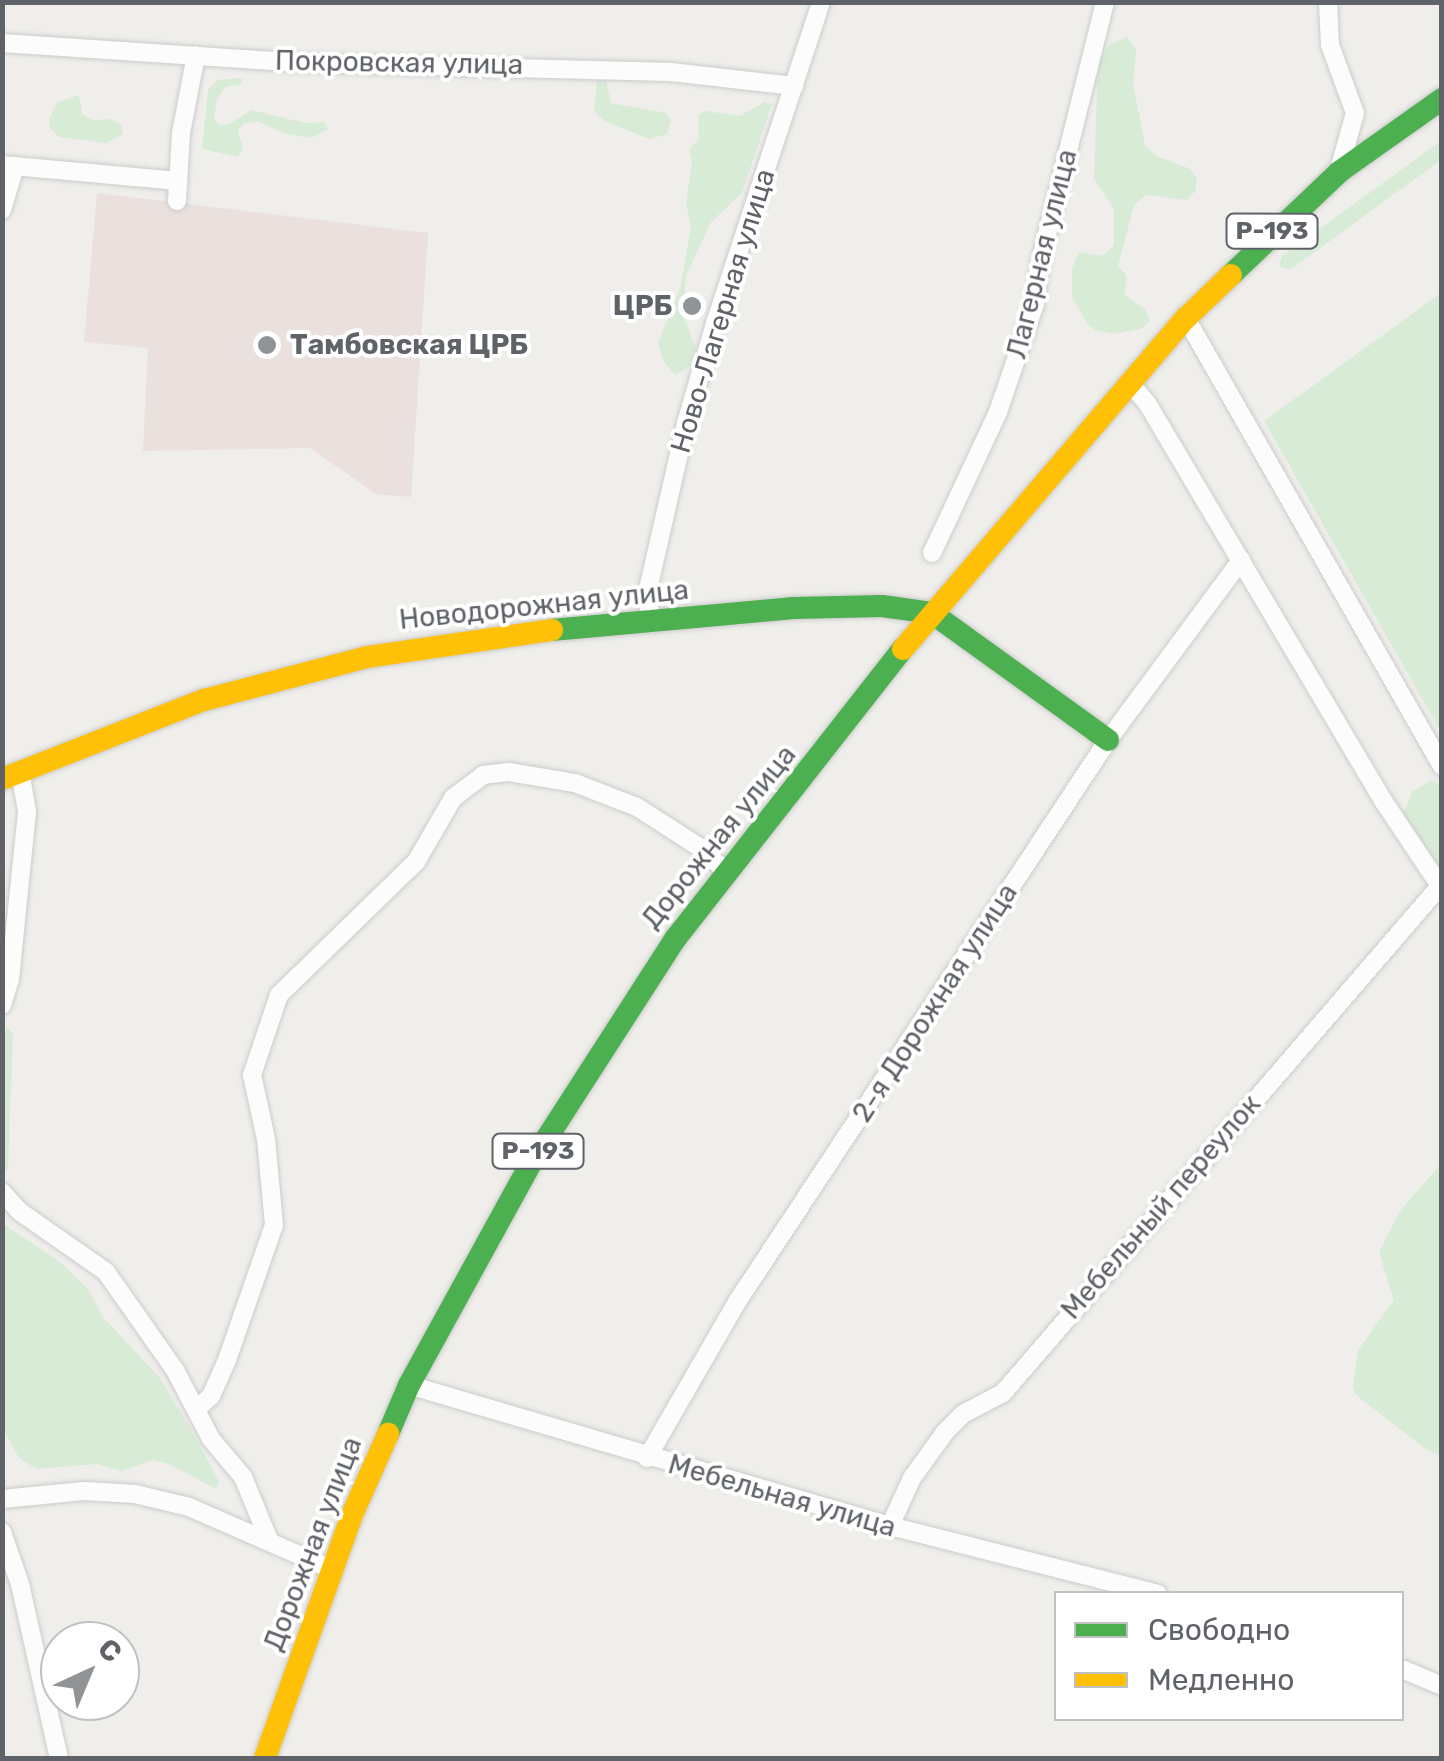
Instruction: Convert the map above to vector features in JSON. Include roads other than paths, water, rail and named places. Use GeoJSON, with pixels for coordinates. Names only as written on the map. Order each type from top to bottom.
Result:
{"type":"FeatureCollection","features":[{"type":"Feature","properties":{"kind":"main road","name":"Дорожная улица"},"geometry":{"type":"LineString","coordinates":[[265,1758],[333,1570],[409,1385],[476,1257],[596,1057],[676,938],[836,740],[932,613],[1186,318],[1339,172],[1440,102]]}},
{"type":"Feature","properties":{"kind":"main road","name":"Новодорожная улица"},"geometry":{"type":"LineString","coordinates":[[11,775],[120,730],[298,672],[514,633],[794,608],[882,606],[932,613]]}},
{"type":"Feature","properties":{"kind":"main road"},"geometry":{"type":"LineString","coordinates":[[932,613],[1108,740]]}},
{"type":"Feature","properties":{"kind":"street","name":"Ново-Лагерная улица"},"geometry":{"type":"LineString","coordinates":[[654,623],[646,598],[686,423],[822,2]]}},
{"type":"Feature","properties":{"kind":"street","name":"Лагерная улица"},"geometry":{"type":"LineString","coordinates":[[932,553],[998,412],[1034,304],[1040,264],[1105,2]]}},
{"type":"Feature","properties":{"kind":"street"},"geometry":{"type":"LineString","coordinates":[[1328,2],[1330,44],[1356,113],[1339,172]]}},
{"type":"Feature","properties":{"kind":"street","name":"Покровская улица"},"geometry":{"type":"LineString","coordinates":[[2,44],[308,63],[671,72],[794,86]]}},
{"type":"Feature","properties":{"kind":"street"},"geometry":{"type":"LineString","coordinates":[[178,201],[181,133],[196,55]]}},
{"type":"Feature","properties":{"kind":"street"},"geometry":{"type":"LineString","coordinates":[[2,210],[8,165],[178,181]]}},
{"type":"Feature","properties":{"kind":"street"},"geometry":{"type":"LineString","coordinates":[[1186,318],[1442,766]]}},
{"type":"Feature","properties":{"kind":"street"},"geometry":{"type":"LineString","coordinates":[[1130,382],[1147,402],[1384,802],[1441,888]]}},
{"type":"Feature","properties":{"kind":"street","name":"2-я Дорожная улица"},"geometry":{"type":"LineString","coordinates":[[647,1458],[737,1302],[1108,740],[1241,560]]}},
{"type":"Feature","properties":{"kind":"street"},"geometry":{"type":"LineString","coordinates":[[198,1408],[211,1396],[227,1360],[274,1224],[266,1139],[252,1075],[278,995],[416,862],[453,798],[484,775],[509,772],[575,783],[637,807],[699,847],[727,872]]}},
{"type":"Feature","properties":{"kind":"street"},"geometry":{"type":"LineString","coordinates":[[2,1005],[10,979],[27,812],[11,775]]}},
{"type":"Feature","properties":{"kind":"street","name":"Мебельный переулок"},"geometry":{"type":"LineString","coordinates":[[890,1526],[912,1478],[945,1432],[963,1414],[1003,1393],[1441,888]]}},
{"type":"Feature","properties":{"kind":"street"},"geometry":{"type":"LineString","coordinates":[[2,1192],[19,1211],[106,1272],[198,1408],[211,1439],[242,1477],[270,1540]]}},
{"type":"Feature","properties":{"kind":"street","name":"Мебельная улица"},"geometry":{"type":"LineString","coordinates":[[409,1385],[647,1458],[890,1526],[1146,1591]]}},
{"type":"Feature","properties":{"kind":"street"},"geometry":{"type":"LineString","coordinates":[[2,1499],[84,1491],[135,1494],[189,1506],[333,1570]]}},
{"type":"Feature","properties":{"kind":"street"},"geometry":{"type":"LineString","coordinates":[[2,1532],[20,1584],[59,1758]]}},
{"type":"Feature","properties":{"kind":"street"},"geometry":{"type":"LineString","coordinates":[[1404,1670],[1442,1686]]}},
{"type":"Feature","properties":{"kind":"place","name":"ЦРБ"},"geometry":{"type":"Point","coordinates":[692,306]}},
{"type":"Feature","properties":{"kind":"place","name":"Тамбовская ЦРБ"},"geometry":{"type":"Point","coordinates":[267,345]}}]}
